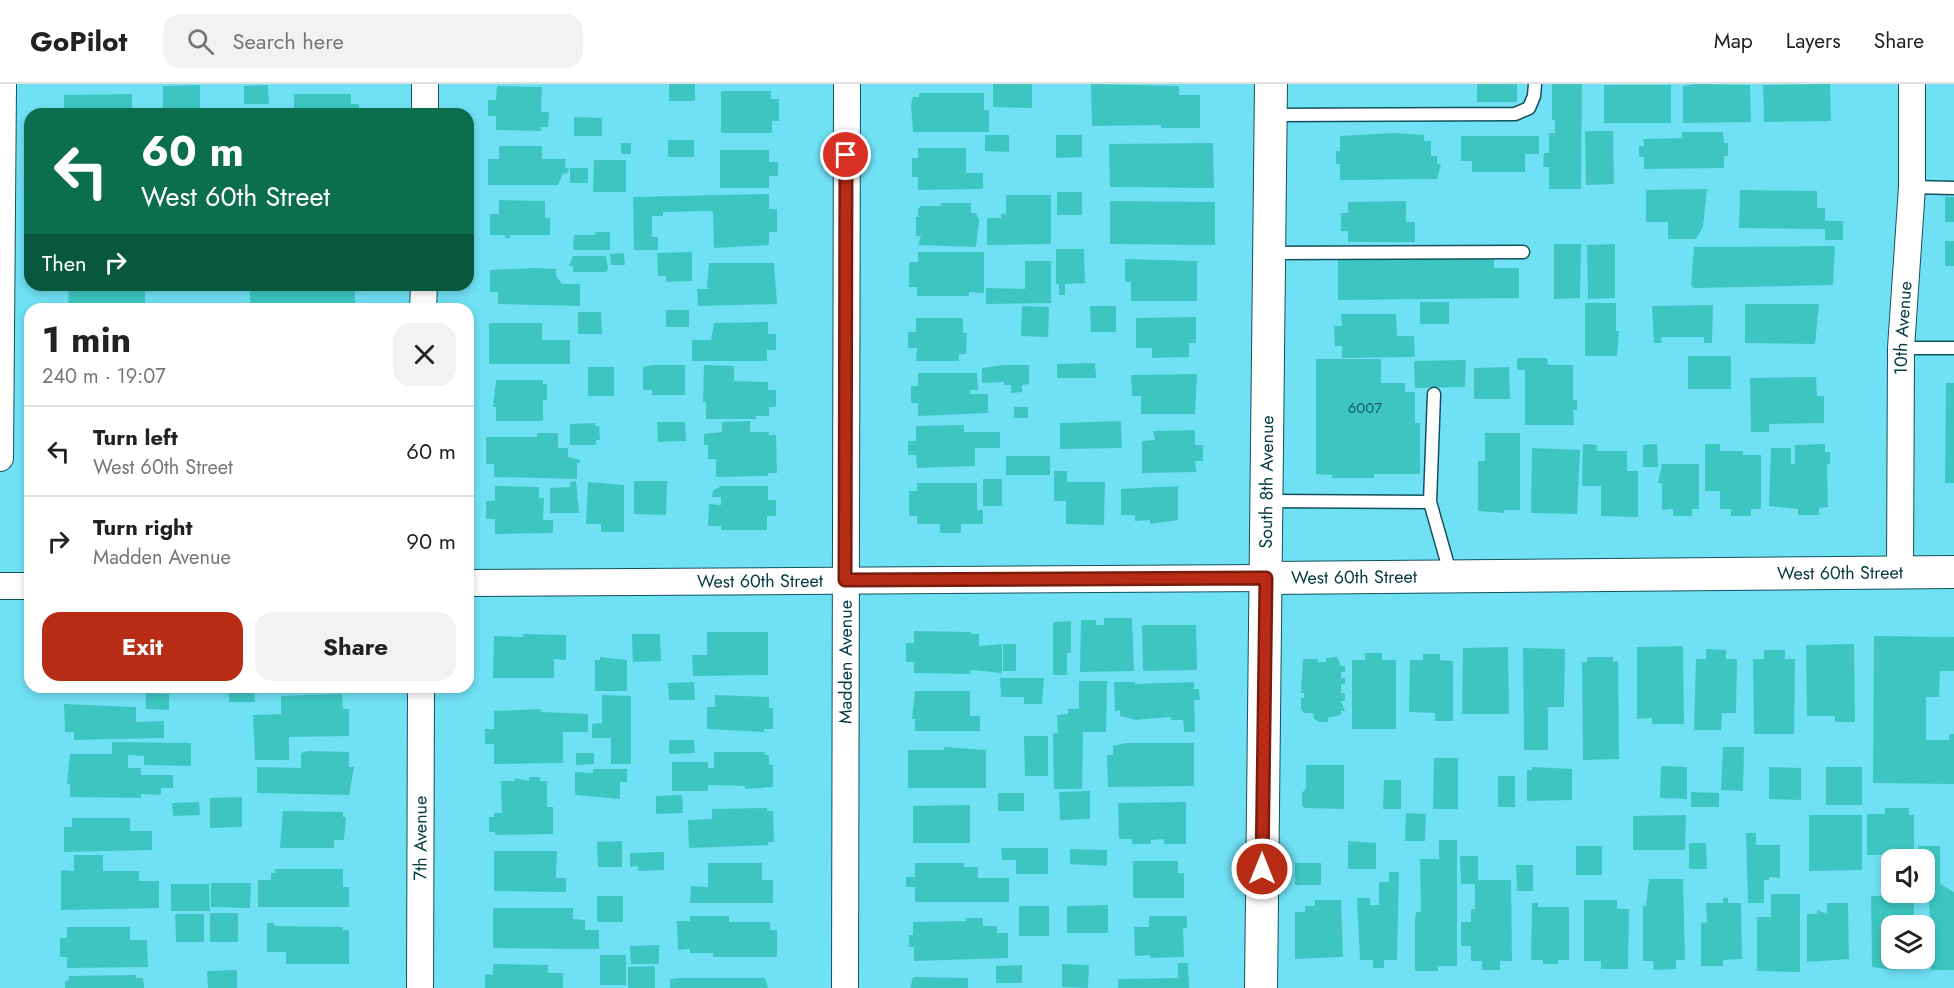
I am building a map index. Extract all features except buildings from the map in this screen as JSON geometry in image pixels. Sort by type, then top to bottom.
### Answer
[{"type":"street","points":[[0,458],[3,84]]},
{"type":"street","points":[[424,108],[425,84]]},
{"type":"street","name":"Madden Avenue","points":[[845,988],[847,84]]},
{"type":"street","name":"South 8th Avenue","points":[[1261,988],[1271,84]]},
{"type":"street","name":"10th Avenue","points":[[1900,572],[1901,348],[1912,187],[1912,84]]},
{"type":"street","name":"West 60th Street","points":[[474,583],[1954,572]]},
{"type":"street","points":[[0,586],[24,586]]},
{"type":"street","name":"7th Avenue","points":[[420,988],[421,693]]},
{"type":"lane","points":[[1271,115],[1515,114],[1530,108],[1534,96],[1534,84]]},
{"type":"lane","points":[[1912,187],[1954,188]]},
{"type":"lane","points":[[1269,253],[1523,252]]},
{"type":"lane","points":[[1901,348],[1954,348]]},
{"type":"lane","points":[[1434,394],[1430,502],[1452,576]]},
{"type":"lane","points":[[1268,501],[1430,502]]},
{"type":"route","points":[[846,155],[845,580],[1266,578],[1262,869]]}]
